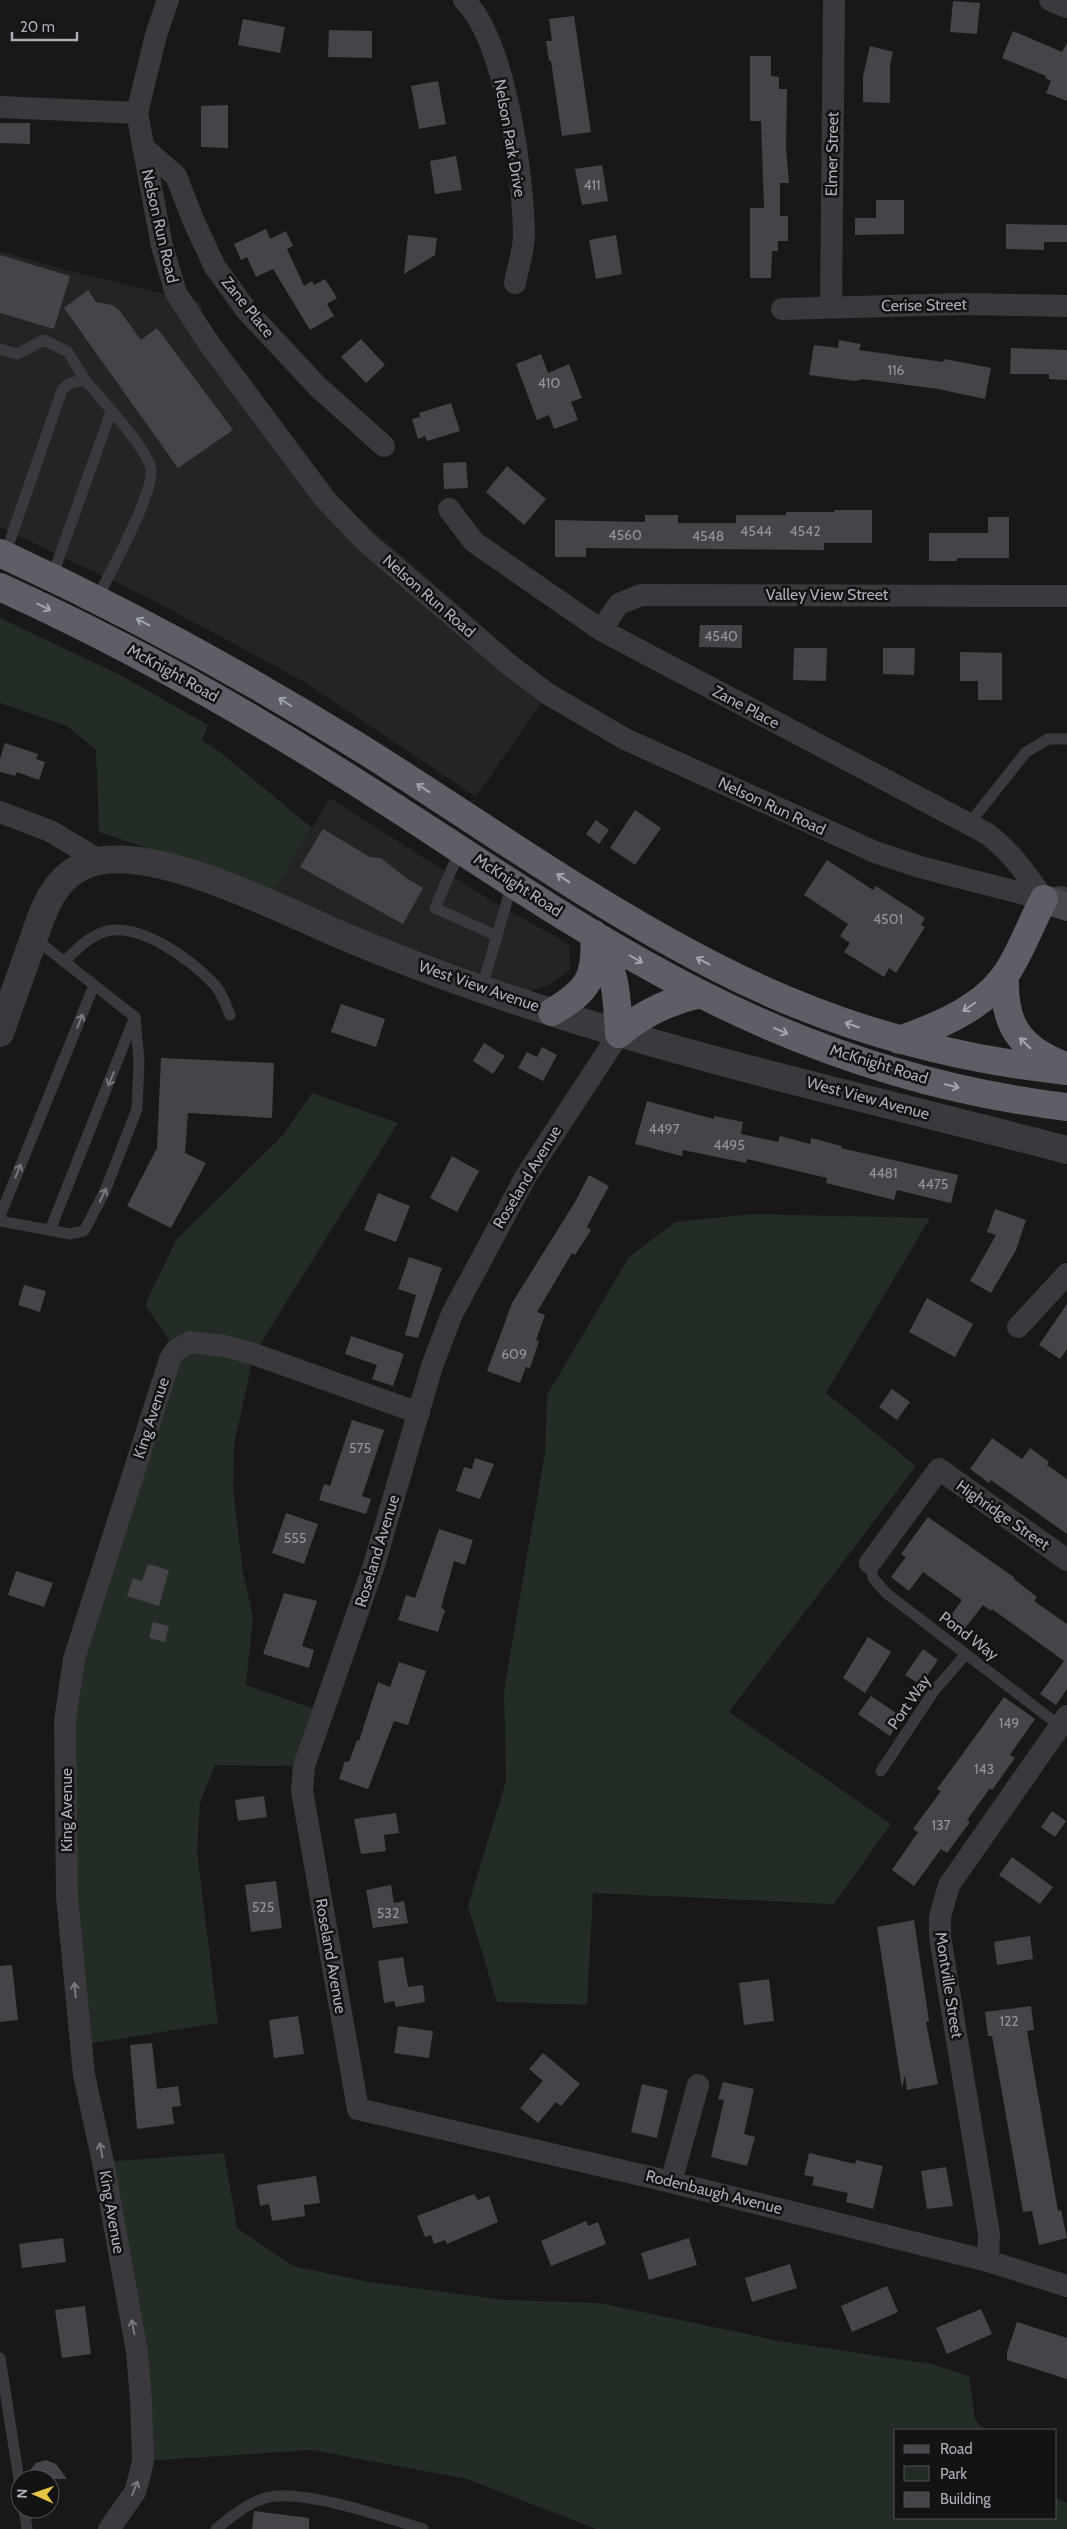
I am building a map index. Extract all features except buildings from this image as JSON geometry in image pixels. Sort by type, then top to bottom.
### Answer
[{"type":"highway","name":"McKnight Road","points":[[2,554],[97,599],[260,686],[662,938],[768,992],[832,1018],[899,1040],[990,1061],[1067,1071]]},
{"type":"highway","name":"McKnight Road","points":[[0,586],[105,637],[244,713],[594,934],[700,994],[793,1036],[890,1070],[984,1094],[1067,1107]]},
{"type":"highway","points":[[899,1040],[939,1025],[975,1003],[1005,975],[1059,901]]},
{"type":"highway","points":[[552,1012],[570,1001],[590,979],[594,965],[594,934]]},
{"type":"highway","points":[[594,934],[607,954],[612,970],[616,987],[619,1034]]},
{"type":"highway","points":[[1005,975],[1005,1005],[1016,1032],[1038,1053],[1067,1066]]},
{"type":"highway","points":[[619,1034],[648,1012],[672,1001],[700,994]]},
{"type":"street","points":[[0,107],[138,113],[156,35],[168,0]]},
{"type":"street","name":"Nelson Park Drive","points":[[464,0],[488,37],[503,89],[519,170],[524,236],[515,283]]},
{"type":"street","name":"Elmer Street","points":[[831,308],[834,0]]},
{"type":"street","points":[[1050,0],[1067,7]]},
{"type":"street","name":"Nelson Run Road","points":[[138,113],[162,246],[176,293],[210,344],[324,498],[344,521],[508,663],[548,694],[595,723],[817,827],[875,852],[920,867],[1059,901]]},
{"type":"street","name":"Zane Place","points":[[143,147],[176,176],[194,222],[215,267],[247,311],[317,386],[384,446]]},
{"type":"street","name":"Cerise Street","points":[[782,308],[961,304],[1067,306]]},
{"type":"street","name":"Zane Place","points":[[449,509],[474,542],[601,630],[969,824],[1003,845],[1059,901]]},
{"type":"street","name":"Valley View Street","points":[[601,630],[619,604],[640,595],[1067,596]]},
{"type":"street","points":[[0,812],[55,833],[100,860]]},
{"type":"street","name":"West View Avenue","points":[[0,1033],[42,915],[56,887],[75,870],[100,860],[128,859],[195,875],[392,956],[619,1034],[1067,1150]]},
{"type":"street","name":"Roseland Avenue","points":[[358,2109],[302,1778],[304,1766],[374,1565],[442,1338],[463,1289],[526,1176],[619,1034]]},
{"type":"street","points":[[1018,1327],[1067,1274]]},
{"type":"street","name":"King Avenue","points":[[109,2529],[135,2492],[139,2478],[143,2461],[141,2400],[137,2352],[103,2162],[84,2075],[66,1896],[65,1721],[74,1660],[170,1359],[183,1345],[190,1342],[201,1342],[254,1354],[419,1413]]},
{"type":"street","name":"Highridge Street","points":[[870,1564],[939,1469],[1067,1560]]},
{"type":"street","name":"Montville Street","points":[[988,2261],[989,2234],[940,1937],[940,1917],[949,1885],[1064,1721]]},
{"type":"street","points":[[671,2182],[698,2085]]},
{"type":"street","name":"Rodenbaugh Avenue","points":[[358,2109],[671,2182],[988,2261],[1067,2286]]},
{"type":"lane","points":[[0,349],[17,354],[44,340],[68,352],[85,380],[144,452],[151,468],[149,490],[97,599]]},
{"type":"lane","points":[[2,554],[62,390],[70,383],[85,380]]},
{"type":"lane","points":[[52,577],[111,412]]},
{"type":"lane","points":[[969,824],[1026,752],[1048,739],[1067,739]]},
{"type":"lane","points":[[460,848],[435,908],[497,936]]},
{"type":"lane","points":[[482,987],[512,882]]},
{"type":"lane","points":[[64,962],[89,939],[108,931],[126,930],[151,937],[175,952],[216,985],[230,1015]]},
{"type":"lane","points":[[0,1220],[77,1234],[84,1231],[105,1191],[137,1109],[139,1061],[135,1017],[34,938]]},
{"type":"lane","points":[[0,1216],[94,985]]},
{"type":"lane","points":[[50,1230],[135,1017]]},
{"type":"lane","name":"Pond Way","points":[[870,1564],[873,1578],[886,1593],[966,1654],[1064,1721]]},
{"type":"lane","name":"Port Way","points":[[882,1771],[934,1691],[966,1654]]},
{"type":"lane","points":[[0,2358],[17,2469]]},
{"type":"lane","points":[[216,2529],[245,2507],[266,2497],[296,2497],[352,2507],[423,2529]]},
{"type":"shaded area","points":[[0,251],[65,270],[199,302],[205,318],[344,505],[552,687],[476,797],[301,680],[147,597],[0,527]]},
{"type":"shaded area","points":[[330,798],[495,903],[569,944],[570,970],[551,984],[530,991],[377,936],[275,891]]},
{"type":"green space","points":[[0,618],[122,676],[208,725],[202,740],[220,752],[312,828],[275,891],[99,832],[96,750],[67,726],[0,703]]},
{"type":"green space","points":[[312,1093],[398,1123],[254,1354],[234,1444],[233,1490],[243,1572],[253,1617],[246,1685],[323,1712],[304,1766],[215,1765],[200,1803],[197,1851],[218,2023],[81,2045],[65,1721],[176,1350],[145,1305],[176,1240],[283,1135]]},
{"type":"green space","points":[[754,1214],[930,1218],[826,1393],[916,1466],[729,1712],[891,1824],[834,1904],[593,1893],[587,2005],[497,2002],[468,1906],[506,1781],[504,1690],[545,1452],[547,1395],[629,1257],[675,1222]]},
{"type":"green space","points":[[224,2153],[237,2228],[293,2266],[369,2282],[505,2300],[600,2303],[779,2341],[931,2364],[969,2376],[975,2419],[983,2429],[894,2429],[894,2519],[1057,2519],[1057,2498],[1067,2503],[1067,2529],[596,2529],[467,2479],[312,2450],[143,2461],[103,2162]]}]
